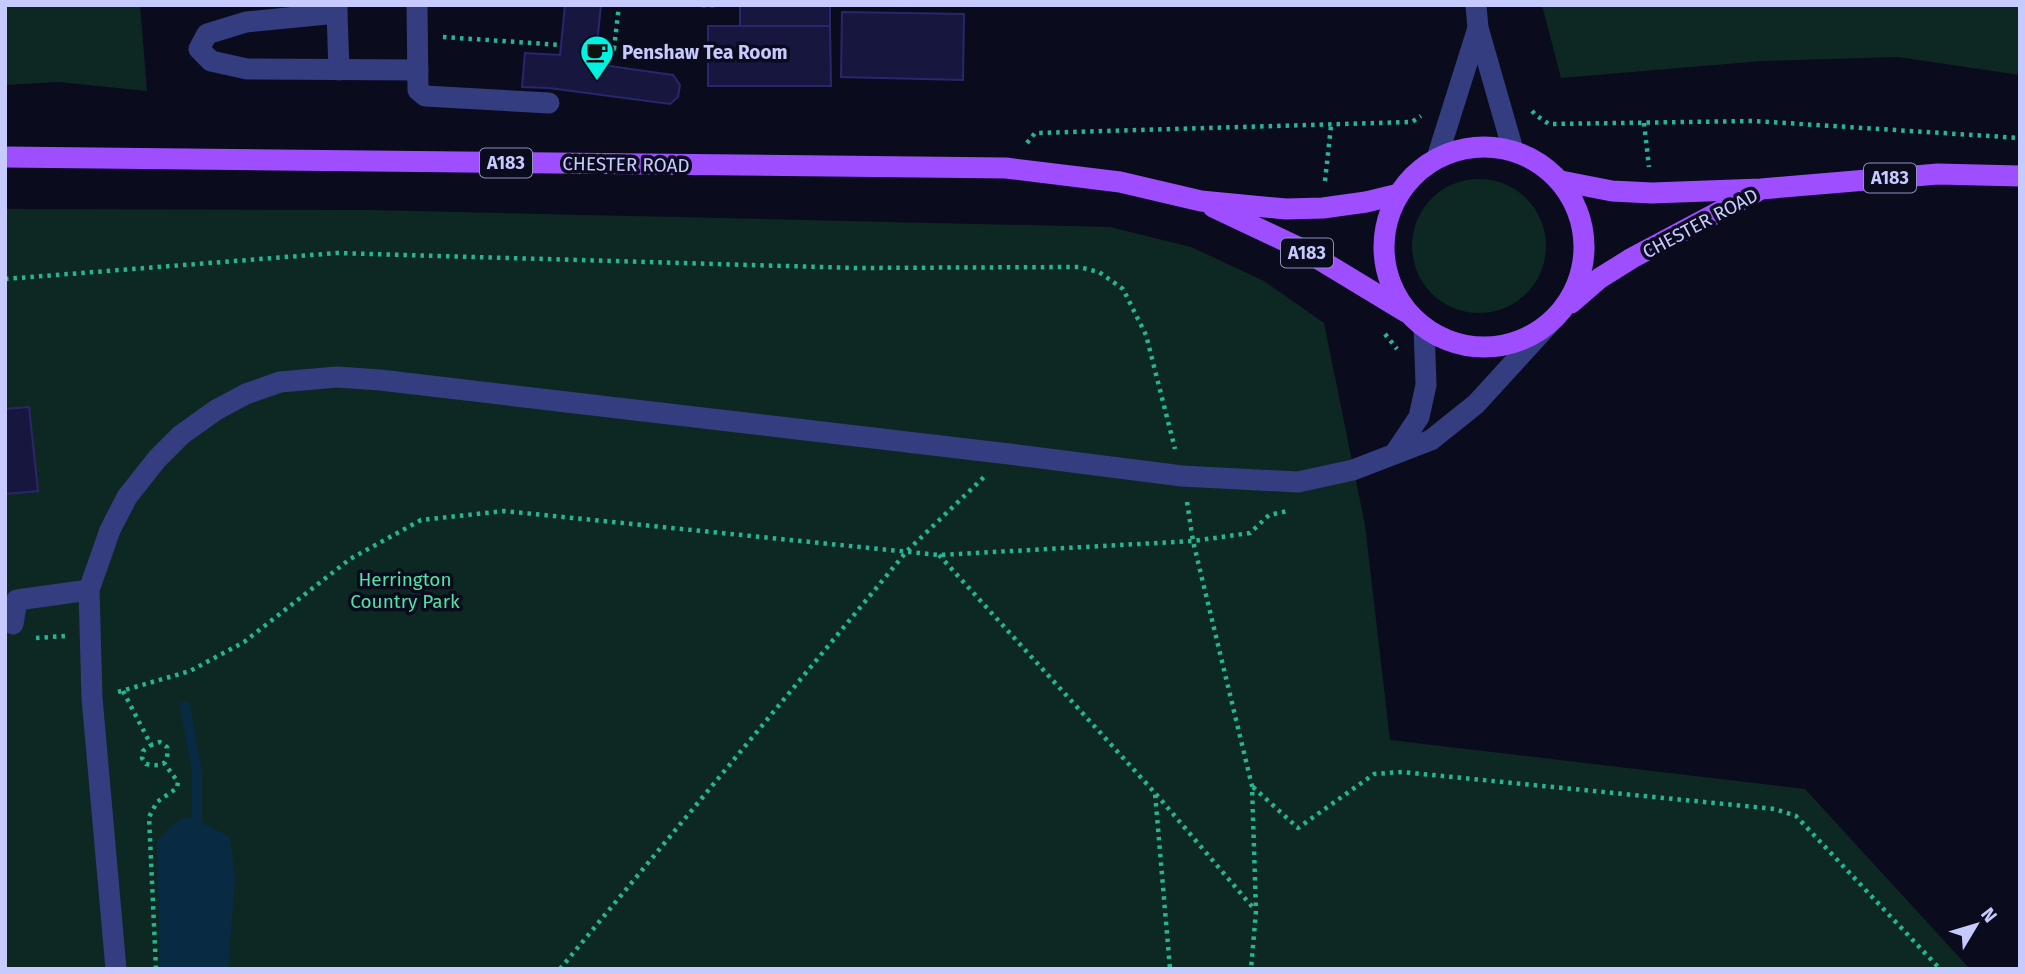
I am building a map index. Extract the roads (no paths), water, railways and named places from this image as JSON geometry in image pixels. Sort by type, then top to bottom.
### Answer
[{"type":"main road","points":[[1472,147],[1513,150],[1528,156],[1549,171],[1561,181],[1572,198],[1584,232],[1581,274],[1557,316],[1528,337],[1481,347],[1447,341],[1416,320],[1395,294],[1384,247],[1390,212],[1399,194],[1422,168],[1437,158],[1472,147]]},
{"type":"main road","name":"CHESTER ROAD","points":[[5,157],[1006,168],[1120,182],[1201,201],[1286,209],[1323,208],[1399,194]]},
{"type":"main road","name":"CHESTER ROAD","points":[[1557,316],[1600,278],[1632,258],[1761,189],[1938,174],[2020,176]]},
{"type":"main road","name":"A183","points":[[1561,181],[1612,191],[1652,193],[1761,189]]},
{"type":"main road","name":"CHESTER ROAD","points":[[1201,201],[1302,249],[1416,320]]},
{"type":"street","points":[[416,5],[418,90],[425,96],[549,103]]},
{"type":"street","points":[[1476,5],[1478,28],[1513,150]]},
{"type":"street","points":[[339,70],[337,9],[246,22],[207,34],[199,49],[211,61],[247,69],[339,70],[418,70]]},
{"type":"street","points":[[1437,158],[1478,28]]},
{"type":"street","points":[[116,969],[92,698],[89,590],[110,530],[127,497],[157,458],[181,435],[216,410],[246,394],[280,382],[337,377],[380,380],[1182,476],[1298,482],[1372,464],[1431,440],[1476,404],[1557,316]]},
{"type":"street","points":[[1395,453],[1419,417],[1426,385],[1416,320]]},
{"type":"street","points":[[20,631],[17,600],[89,590]]},
{"type":"water","points":[[185,817],[197,820],[230,837],[235,878],[228,969],[160,969],[157,841],[171,826]]},
{"type":"waterway","points":[[185,706],[197,772],[197,820]]},
{"type":"place","name":"Penshaw Tea Room","points":[[597,82]]},
{"type":"park label","name":"Herrington Country Park","points":[[405,590]]}]
